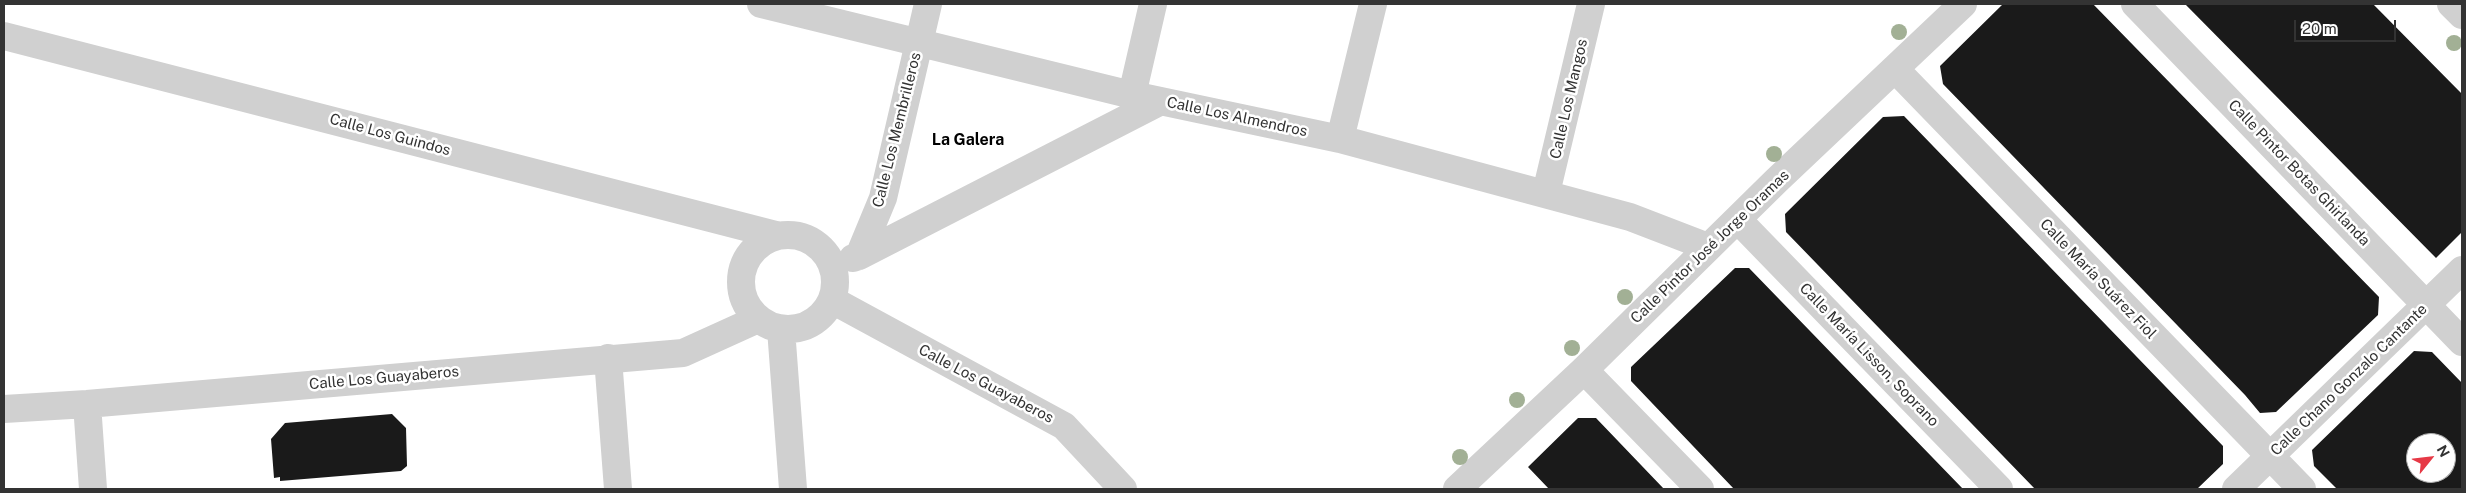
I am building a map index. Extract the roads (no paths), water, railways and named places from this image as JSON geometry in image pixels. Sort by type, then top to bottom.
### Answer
[{"type":"street","name":"Calle Los Almendros","points":[[761,4],[1161,101],[1340,139],[1630,216],[1708,247]]},
{"type":"street","name":"Calle Los Membrilleros","points":[[860,256],[883,198],[928,4]]},
{"type":"street","points":[[1132,94],[1153,4]]},
{"type":"street","points":[[1340,139],[1373,4]]},
{"type":"street","name":"Calle Los Mangos","points":[[1546,194],[1591,4]]},
{"type":"street","name":"Calle Pintor José Jorge Oramas","points":[[1457,489],[1584,370],[1708,247],[1962,4]]},
{"type":"street","name":"Calle Pintor Botas Ghirlanda","points":[[2136,4],[2462,342]]},
{"type":"street","points":[[2451,4],[2462,15]]},
{"type":"street","name":"Calle Los Guindos","points":[[4,36],[776,235]]},
{"type":"street","name":"Calle María Suárez Fiol","points":[[1895,69],[2302,489]]},
{"type":"street","points":[[833,266],[860,256],[1161,101]]},
{"type":"street","name":"Calle María Lisson, Soprano","points":[[1738,220],[1999,489]]},
{"type":"street","points":[[776,235],[804,236],[826,253],[833,266],[836,278],[832,300],[824,314],[812,323],[796,329],[770,324],[748,308],[742,294],[740,279],[743,264],[751,251],[762,241],[776,235]]},
{"type":"street","name":"Calle Chano Gonzalo Cantante","points":[[2236,489],[2462,270]]},
{"type":"street","name":"Calle Los Guayaberos","points":[[832,300],[1064,426],[1123,489]]},
{"type":"street","points":[[770,324],[793,489]]},
{"type":"street","name":"Calle Los Guayaberos","points":[[4,409],[87,404],[683,353],[770,324]]},
{"type":"street","points":[[608,358],[618,489]]},
{"type":"street","points":[[1584,370],[1700,489]]},
{"type":"street","points":[[87,404],[93,489]]},
{"type":"district","name":"La Galera","points":[[968,140]]}]
